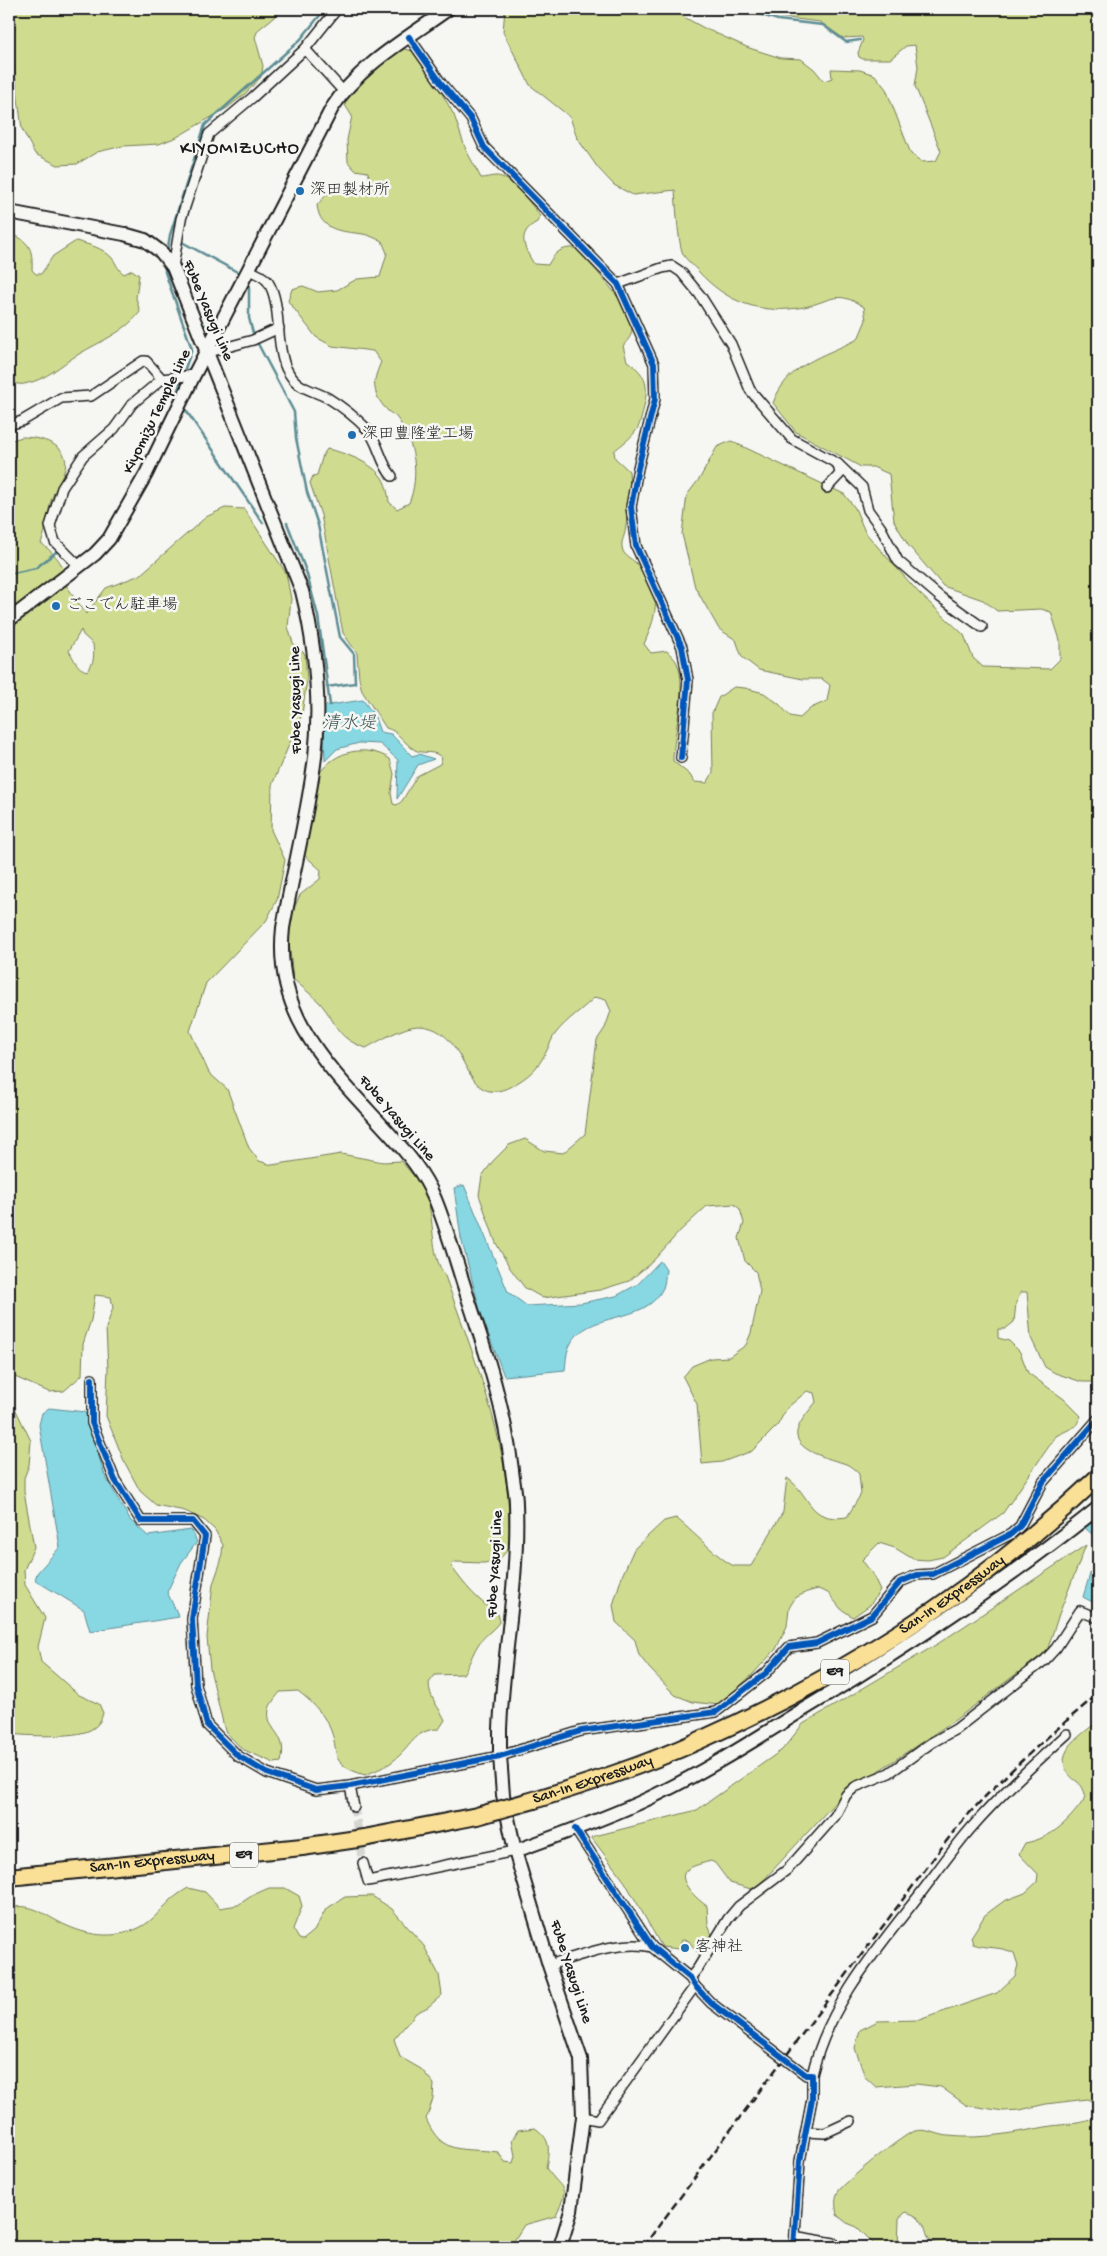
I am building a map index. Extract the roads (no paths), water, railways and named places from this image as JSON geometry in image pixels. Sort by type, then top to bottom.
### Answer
[{"type":"highway","name":"San-In Expressway","points":[[9,1877],[302,1847],[364,1838],[477,1816],[534,1800],[634,1767],[697,1741],[794,1694],[869,1652],[982,1576],[1034,1534],[1098,1477]]},
{"type":"main road","name":"Kiyomizu Temple Line","points":[[9,620],[95,554],[109,538],[146,474],[194,375],[332,108],[343,91],[373,62],[448,9]]},
{"type":"main road","name":"Fube Yasugi Line","points":[[9,212],[124,234],[145,240],[161,252],[174,267],[302,591],[311,629],[317,734],[308,800],[288,899],[282,945],[284,979],[289,997],[304,1032],[316,1050],[410,1156],[428,1183],[484,1344],[506,1427],[516,1502],[516,1556],[501,1702],[500,1756],[503,1795],[515,1851],[549,1965],[582,2059],[583,2117],[571,2211],[560,2247]]},
{"type":"main road","points":[[515,1851],[638,1804],[681,1783],[842,1687],[940,1625],[1002,1582],[1098,1508]]},
{"type":"street","points":[[174,267],[181,219],[209,134],[305,49],[337,9]]},
{"type":"street","points":[[409,37],[441,83],[471,119],[484,147],[618,284],[632,310],[654,364],[655,399],[638,468],[631,507],[636,546],[682,647],[688,680],[681,758]]},
{"type":"street","points":[[305,49],[343,91]]},
{"type":"street","points":[[618,284],[672,266],[681,272],[700,295],[731,344],[750,390],[792,439],[838,464],[862,487],[868,510],[881,528],[898,562],[940,597],[982,627]]},
{"type":"street","points":[[249,270],[269,284],[279,328],[281,353],[286,368],[295,382],[301,387],[333,401],[366,428],[392,476]]},
{"type":"street","points":[[207,351],[253,340],[279,328]]},
{"type":"street","points":[[9,425],[22,421],[61,398],[91,396],[143,361],[146,361],[162,379]]},
{"type":"street","points":[[79,566],[54,542],[50,526],[62,488],[83,456],[114,429],[132,404],[162,379],[194,375]]},
{"type":"street","points":[[828,488],[840,474],[838,464]]},
{"type":"street","points":[[92,1379],[92,1423],[115,1480],[141,1521],[193,1521],[205,1536],[192,1619],[196,1685],[207,1725],[238,1756],[267,1774],[316,1790],[350,1786],[500,1756],[581,1731],[716,1712],[766,1673],[789,1647],[818,1643],[872,1616],[900,1582],[917,1574],[933,1574],[1011,1534],[1020,1526],[1043,1482],[1098,1420]]},
{"type":"street","points":[[690,1978],[704,1958],[718,1932],[739,1906],[788,1869],[835,1816],[846,1795],[855,1787],[889,1773],[969,1719],[1045,1660],[1056,1648],[1080,1612],[1098,1618]]},
{"type":"street","points":[[794,2247],[800,2161],[812,2098],[812,2075],[817,2052],[826,2029],[854,1980],[971,1828],[1023,1774],[1067,1734]]},
{"type":"street","points":[[350,1786],[354,1807]]},
{"type":"street","points":[[575,1829],[652,1947],[690,1978],[711,2003],[806,2075],[812,2075]]},
{"type":"street","points":[[363,1863],[368,1881],[515,1851]]},
{"type":"street","points":[[549,1965],[625,1945],[640,1944],[652,1947]]},
{"type":"street","points":[[583,2117],[598,2120],[695,1986]]},
{"type":"street","points":[[806,2132],[825,2133],[851,2121]]},
{"type":"street","points":[[799,2237],[834,2243],[836,2247]]},
{"type":"water","name":"清水堤","points":[[363,700],[374,715],[380,732],[391,734],[412,756],[419,754],[434,759],[418,765],[397,799],[398,760],[380,744],[359,743],[337,749],[325,761],[323,706]]},
{"type":"water","points":[[464,1185],[508,1292],[527,1306],[581,1303],[616,1296],[638,1284],[660,1261],[666,1270],[663,1288],[654,1300],[643,1308],[630,1314],[601,1321],[577,1335],[568,1349],[565,1370],[504,1376],[481,1314],[461,1238],[454,1188]]},
{"type":"water","points":[[49,1408],[85,1412],[105,1476],[130,1520],[148,1536],[191,1530],[197,1542],[181,1563],[167,1592],[179,1617],[90,1631],[84,1610],[35,1580],[37,1573],[60,1547],[39,1425],[42,1413]]},
{"type":"water","points":[[1098,1515],[1098,1605],[1083,1597],[1097,1551],[1093,1535],[1084,1527]]},
{"type":"waterway","points":[[167,253],[170,235],[205,125],[300,40],[325,9]]},
{"type":"waterway","points":[[742,9],[778,20],[823,25],[846,42],[860,40]]},
{"type":"waterway","points":[[319,119],[328,102],[349,77]]},
{"type":"waterway","points":[[180,241],[241,274]]},
{"type":"waterway","points":[[165,266],[165,272],[192,349],[183,374]]},
{"type":"waterway","points":[[249,281],[249,318],[254,337]]},
{"type":"waterway","points":[[205,325],[213,326],[214,324]]},
{"type":"waterway","points":[[257,342],[294,412],[296,438],[307,492],[318,525],[340,637],[354,654],[355,683],[327,687]]},
{"type":"waterway","points":[[178,397],[176,395],[182,379]]},
{"type":"waterway","points":[[183,406],[263,523]]},
{"type":"waterway","points":[[287,523],[306,571],[318,616],[330,705]]},
{"type":"waterway","points":[[13,573],[36,568],[56,552],[62,553]]},
{"type":"tunnel","points":[[354,1807],[363,1863]]},
{"type":"railway","points":[[643,2247],[957,1827],[990,1791],[1098,1694]]},
{"type":"place","name":"深田製材所","points":[[300,191]]},
{"type":"place","name":"深田豊隆堂工場","points":[[352,435]]},
{"type":"place","name":"ごこでん駐車場","points":[[56,606]]},
{"type":"place","name":"客神社","points":[[685,1948]]},
{"type":"district","name":"KIYOMIZUCHO","points":[[240,149]]}]
